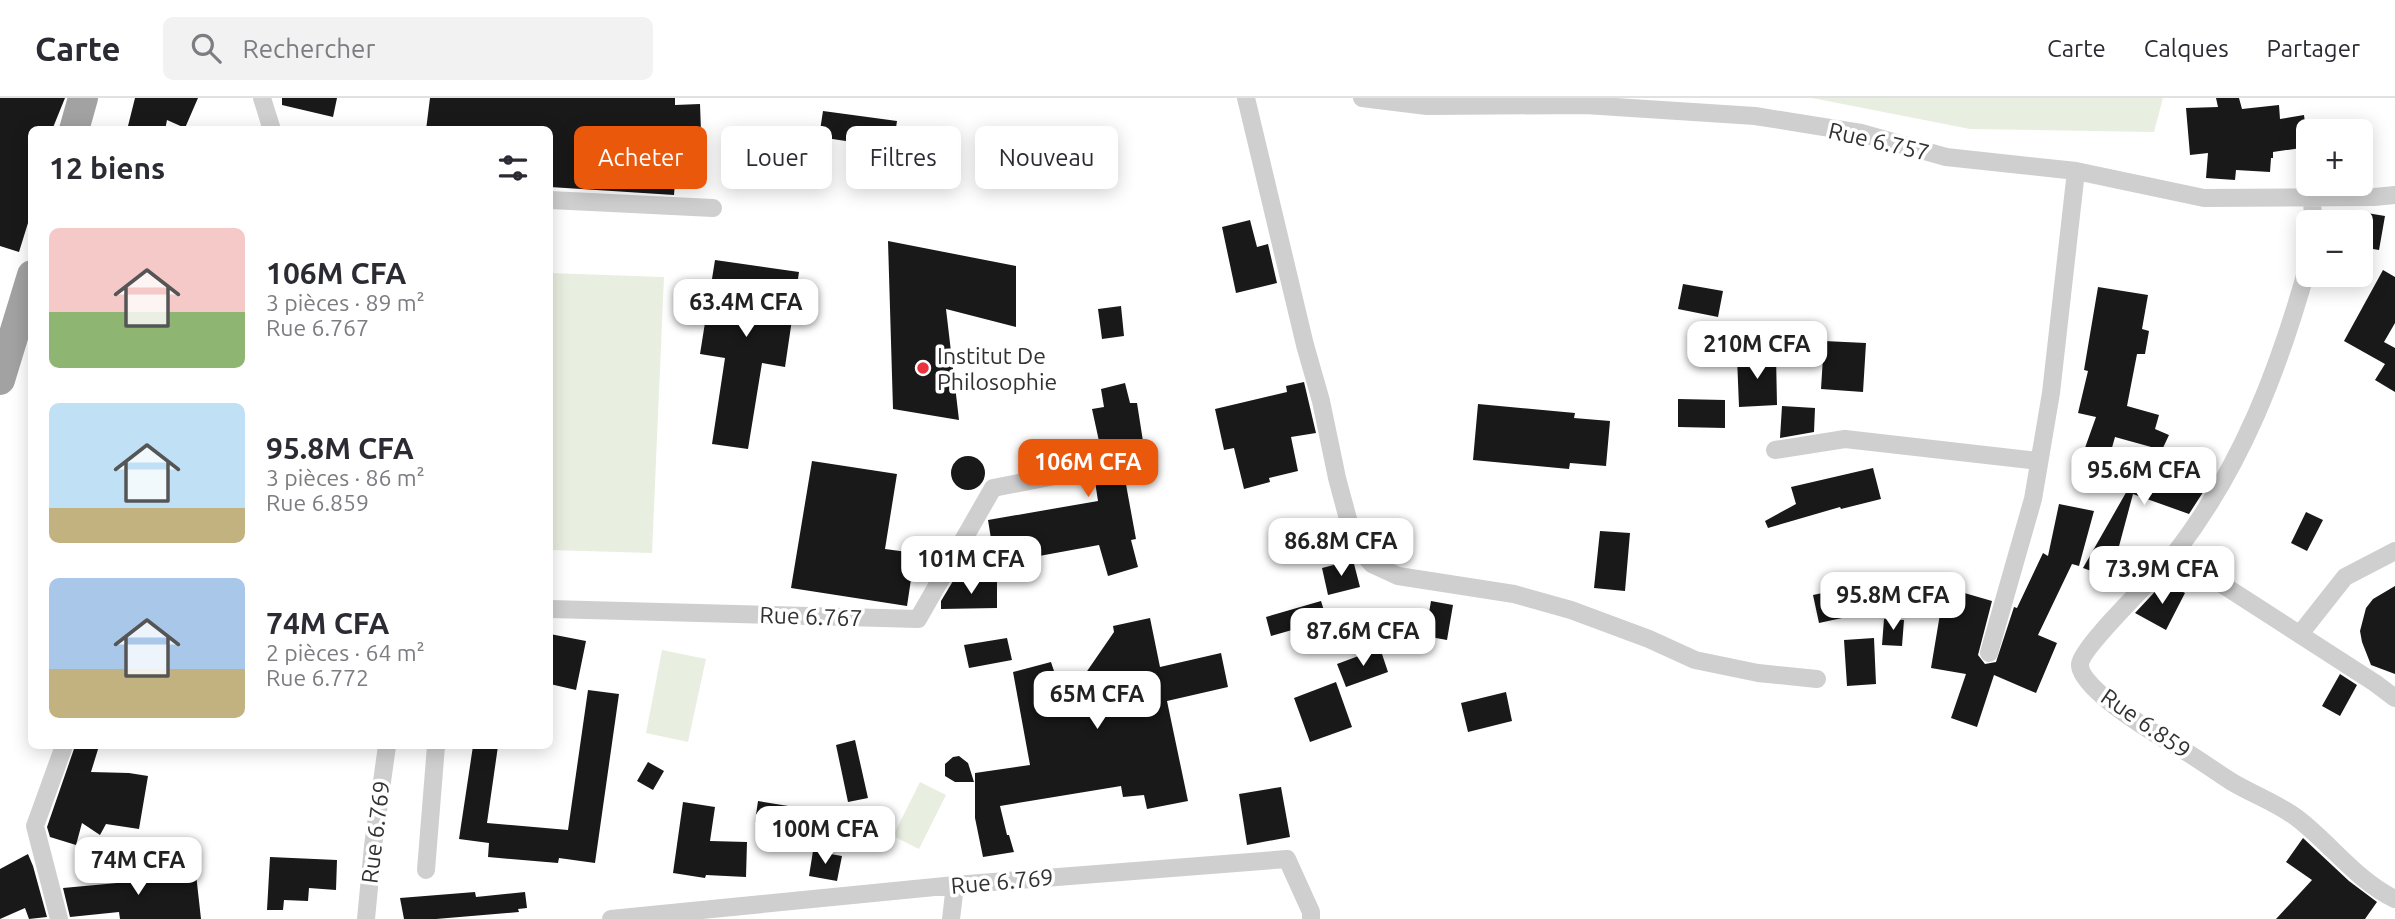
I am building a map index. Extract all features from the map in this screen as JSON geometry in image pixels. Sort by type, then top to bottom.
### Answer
[{"type":"highway","points":[[75,126],[83,98]]},
{"type":"highway","points":[[0,380],[28,288]]},
{"type":"street","points":[[262,98],[271,126]]},
{"type":"street","points":[[1246,98],[1355,545],[1372,564],[1398,576],[1514,594],[1571,610],[1649,639],[1695,660],[1758,673],[1817,679]]},
{"type":"street","name":"Rue 6.757","points":[[1362,98],[1427,106],[1586,105],[1755,116],[1861,133],[1946,157],[2076,172],[2204,198],[2395,195]]},
{"type":"street","points":[[1989,653],[2034,499],[2051,393],[2076,172]]},
{"type":"street","points":[[2312,197],[2313,210]]},
{"type":"street","points":[[553,200],[713,208]]},
{"type":"street","name":"Rue 6.859","points":[[2301,287],[2273,380],[2251,427],[2207,506],[2175,554],[2115,617],[2083,656],[2080,666],[2084,678],[2117,708],[2154,734],[2297,819],[2367,880],[2395,898]]},
{"type":"street","points":[[1774,450],[1845,439],[2039,461]]},
{"type":"street","name":"Rue 6.767","points":[[553,609],[918,619],[993,488],[1080,471]]},
{"type":"street","points":[[2300,634],[2345,578],[2395,551]]},
{"type":"street","points":[[2175,554],[2375,682],[2395,698]]},
{"type":"street","points":[[58,919],[35,826],[63,749]]},
{"type":"street","name":"Rue 6.769","points":[[366,919],[387,749]]},
{"type":"street","points":[[426,870],[436,749]]},
{"type":"street","name":"Rue 6.769","points":[[611,919],[955,885],[1287,859],[1311,912],[1311,919]]},
{"type":"street","points":[[951,919],[955,885]]},
{"type":"green space","points":[[1812,98],[2163,98],[2154,132],[1970,129]]},
{"type":"green space","points":[[553,273],[664,277],[652,553],[553,550]]},
{"type":"green space","points":[[662,650],[706,659],[688,742],[646,733]]},
{"type":"green space","points":[[920,782],[946,795],[919,849],[893,836]]},
{"type":"building","points":[[0,98],[65,98],[54,126],[28,126],[28,223],[19,252],[0,246]]},
{"type":"building","points":[[135,98],[198,98],[186,126],[167,120],[166,126],[128,126]]},
{"type":"building","points":[[282,98],[337,98],[333,117],[282,105]]},
{"type":"building","points":[[430,98],[675,98],[675,105],[700,104],[701,126],[574,126],[574,189],[553,187],[553,126],[426,126]]},
{"type":"building","points":[[2216,98],[2239,98],[2242,109],[2279,105],[2280,119],[2304,115],[2304,119],[2296,119],[2296,149],[2273,152],[2270,172],[2236,170],[2235,180],[2206,178],[2208,153],[2190,155],[2186,108],[2218,107]]},
{"type":"building","points":[[823,111],[897,121],[896,126],[846,126],[846,141],[832,139],[832,126],[821,126]]},
{"type":"building","points":[[581,189],[674,189],[674,195]]},
{"type":"building","points":[[2373,214],[2385,216],[2379,250],[2373,249]]},
{"type":"building","points":[[1250,220],[1257,247],[1268,244],[1277,283],[1236,293],[1222,227]]},
{"type":"building","name":"Institut De Philosophie","points":[[888,241],[1016,266],[1016,327],[946,309],[959,420],[893,409]]},
{"type":"building","points":[[715,260],[799,272],[785,367],[762,363],[748,449],[712,444],[725,358],[700,354]]},
{"type":"building","points":[[2383,270],[2395,277],[2395,323],[2384,342],[2395,348],[2395,392],[2375,380],[2385,364],[2344,341]]},
{"type":"building","points":[[1683,284],[1723,291],[1718,317],[1678,309]]},
{"type":"building","points":[[2098,287],[2148,295],[2142,329],[2149,331],[2145,354],[2137,354],[2127,406],[2159,415],[2155,429],[2169,435],[2162,450],[2115,437],[2102,483],[2076,473],[2096,417],[2078,413],[2088,371],[2084,370]]},
{"type":"building","points":[[1121,306],[1124,336],[1102,339],[1098,309]]},
{"type":"building","points":[[1824,341],[1866,343],[1863,392],[1821,389]]},
{"type":"building","points":[[1776,355],[1777,405],[1739,407],[1737,357]]},
{"type":"building","points":[[1304,382],[1316,433],[1291,437],[1298,471],[1269,478],[1270,482],[1244,489],[1234,448],[1224,450],[1215,409],[1287,392],[1286,386]]},
{"type":"building","points":[[1125,383],[1130,403],[1137,403],[1148,473],[1125,479],[1136,539],[1131,540],[1138,567],[1108,576],[1099,545],[995,564],[988,520],[1098,501],[1091,456],[1102,455],[1092,409],[1104,407],[1101,389]]},
{"type":"building","points":[[1678,399],[1725,400],[1725,428],[1678,427]]},
{"type":"building","points":[[1478,404],[1575,413],[1574,418],[1610,421],[1606,466],[1570,463],[1569,469],[1473,460]]},
{"type":"building","points":[[1782,406],[1815,408],[1814,432],[1780,438]]},
{"type":"building","points":[[2148,454],[2207,486],[2189,514],[2133,494],[2111,578],[2083,568]]},
{"type":"building","points":[[968,456],[980,461],[985,473],[980,485],[968,490],[956,485],[951,473],[956,461]]},
{"type":"building","points":[[812,461],[897,474],[885,549],[915,553],[907,606],[791,588]]},
{"type":"building","points":[[1873,468],[1881,499],[1841,509],[1840,507],[1768,528],[1765,521],[1796,504],[1791,487]]},
{"type":"building","points":[[2059,504],[2094,511],[2079,566],[2072,564],[2038,635],[2057,643],[2036,693],[1994,675],[1977,727],[1951,718],[1966,674],[1931,668],[1944,590],[1960,597],[1961,592],[1992,601],[1978,655],[1985,664],[1996,662],[2014,607],[2017,608],[2043,553],[2048,556]]},
{"type":"building","points":[[2306,512],[2323,520],[2307,551],[2291,543]]},
{"type":"building","points":[[1600,531],[1630,533],[1625,591],[1594,588]]},
{"type":"building","points":[[1353,560],[1360,587],[1328,595],[1322,568]]},
{"type":"building","points":[[953,581],[997,582],[997,608],[941,609],[941,601]]},
{"type":"building","points":[[2164,582],[2185,593],[2166,630],[2135,613]]},
{"type":"building","points":[[2395,586],[2395,674],[2371,665],[2360,631],[2366,608],[2373,599]]},
{"type":"building","points":[[1837,590],[1842,618],[1819,623],[1813,595]]},
{"type":"building","points":[[1321,601],[1327,620],[1271,636],[1266,617]]},
{"type":"building","points":[[1431,601],[1453,605],[1447,640],[1425,636]]},
{"type":"building","points":[[1150,618],[1160,667],[1221,653],[1228,687],[1167,701],[1188,801],[1147,809],[1144,795],[1123,797],[1121,786],[1000,806],[1014,852],[983,857],[975,818],[975,773],[1030,765],[1013,672],[1051,662],[1055,674],[1083,677],[1114,632],[1113,626]]},
{"type":"building","points":[[1884,619],[1904,620],[1902,646],[1882,645]]},
{"type":"building","points":[[553,635],[586,641],[576,690],[553,685]]},
{"type":"building","points":[[1007,638],[1012,660],[969,668],[964,645]]},
{"type":"building","points":[[1874,638],[1876,684],[1847,686],[1844,640]]},
{"type":"building","points":[[1380,648],[1388,672],[1346,687],[1337,664]]},
{"type":"building","points":[[2340,674],[2357,685],[2340,716],[2322,706]]},
{"type":"building","points":[[1336,682],[1352,727],[1310,742],[1294,698]]},
{"type":"building","points":[[588,690],[619,694],[595,863],[559,858],[558,863],[488,857],[489,843],[459,839],[473,749],[498,749],[487,823],[568,830]]},
{"type":"building","points":[[1506,692],[1512,721],[1468,732],[1461,703]]},
{"type":"building","points":[[855,740],[868,798],[848,802],[836,745]]},
{"type":"building","points":[[74,749],[98,749],[91,772],[148,776],[139,829],[106,824],[100,835],[82,823],[76,845],[50,837],[47,827]]},
{"type":"building","points":[[959,756],[968,763],[974,782],[955,782],[945,776],[945,764],[953,757]]},
{"type":"building","points":[[648,762],[664,771],[653,790],[637,781]]},
{"type":"building","points":[[1281,787],[1290,837],[1247,845],[1239,794]]},
{"type":"building","points":[[758,801],[819,811],[817,831],[755,822]]},
{"type":"building","points":[[683,802],[715,807],[710,841],[747,842],[746,877],[706,875],[705,878],[673,873]]},
{"type":"building","points":[[2303,838],[2349,881],[2377,902],[2365,919],[2276,919],[2312,880],[2286,862]]},
{"type":"building","points":[[813,851],[842,856],[837,881],[809,876]]},
{"type":"building","points":[[28,854],[47,917],[29,919],[25,908],[0,919],[0,869]]},
{"type":"building","points":[[270,857],[337,860],[336,890],[309,888],[308,901],[284,900],[283,910],[267,910]]},
{"type":"building","points":[[135,862],[136,880],[196,874],[201,919],[120,919],[119,912],[70,917],[63,888],[117,883],[115,863]]},
{"type":"building","points":[[475,892],[476,897],[525,892],[527,908],[518,909],[519,912],[404,919],[400,898]]},
{"type":"place","name":"Institut De Philosophie","points":[[923,368]]}]
